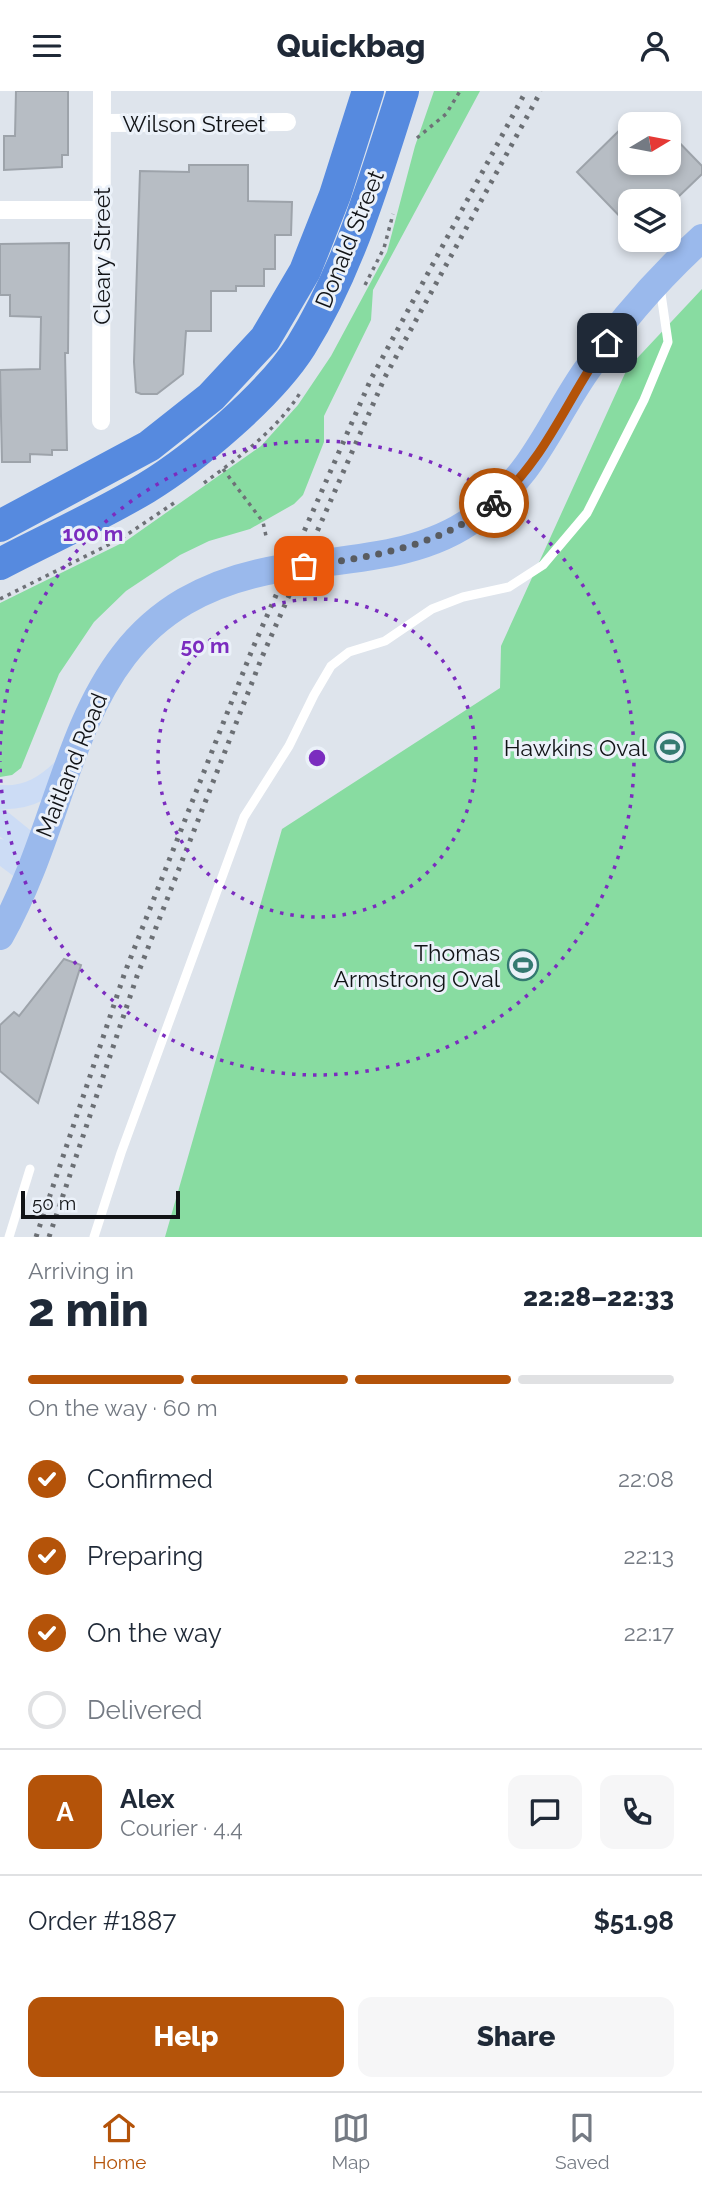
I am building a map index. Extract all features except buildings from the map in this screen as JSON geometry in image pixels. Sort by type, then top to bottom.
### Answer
[{"type":"highway","name":"Donald Street","points":[[4,522],[149,446],[211,397],[265,339],[305,271],[335,195],[368,91]]},
{"type":"highway","name":"Donald Street","points":[[0,564],[145,488],[203,448],[254,401],[299,348],[334,287],[361,220],[402,91]]},
{"type":"main road","name":"Maitland Road","points":[[6,924],[87,713],[109,674],[133,643],[158,619],[191,597],[229,580],[277,569],[357,559],[444,536],[474,519],[500,498],[529,466],[583,375],[659,279],[702,238]]},
{"type":"main road","points":[[0,797],[34,792],[50,785],[67,767]]},
{"type":"main road","points":[[0,821],[32,861]]},
{"type":"main road","points":[[0,851],[32,861]]},
{"type":"street","name":"Cleary Street","points":[[101,421],[102,91]]},
{"type":"street","name":"Wilson Street","points":[[102,123],[287,123]]},
{"type":"street","points":[[0,210],[101,210]]},
{"type":"lane","points":[[94,1237],[121,1153],[244,817],[289,746],[331,666],[349,652],[385,641],[432,609],[463,597],[509,587],[543,565],[587,513],[644,400],[668,342],[659,279]]},
{"type":"lane","points":[[9,1237],[30,1169]]},
{"type":"path","points":[[223,469],[263,522],[266,535]]},
{"type":"green space","points":[[434,91],[480,91],[373,290],[371,320],[324,416],[324,442],[303,495],[294,504],[250,529],[209,541],[180,555],[126,591],[94,622],[59,674],[21,768],[12,775],[0,777],[0,603],[126,541],[261,446],[298,405],[331,356],[387,252],[415,146]]},
{"type":"green space","points":[[702,289],[702,1237],[165,1237],[282,829],[500,688],[501,646],[627,369]]},
{"type":"railway","points":[[36,1237],[125,972],[252,650],[371,379],[526,91]]},
{"type":"railway","points":[[49,1237],[137,976],[262,657],[385,377],[541,91]]},
{"type":"way so far","points":[[304,566],[357,559],[411,547],[444,536],[474,519],[494,503]]},
{"type":"place","name":"Hawkins Oval","points":[[670,747]]},
{"type":"place","name":"Thomas Armstrong Oval","points":[[523,965]]},
{"type":"route","points":[[494,503],[529,466],[583,375],[607,343]]}]
